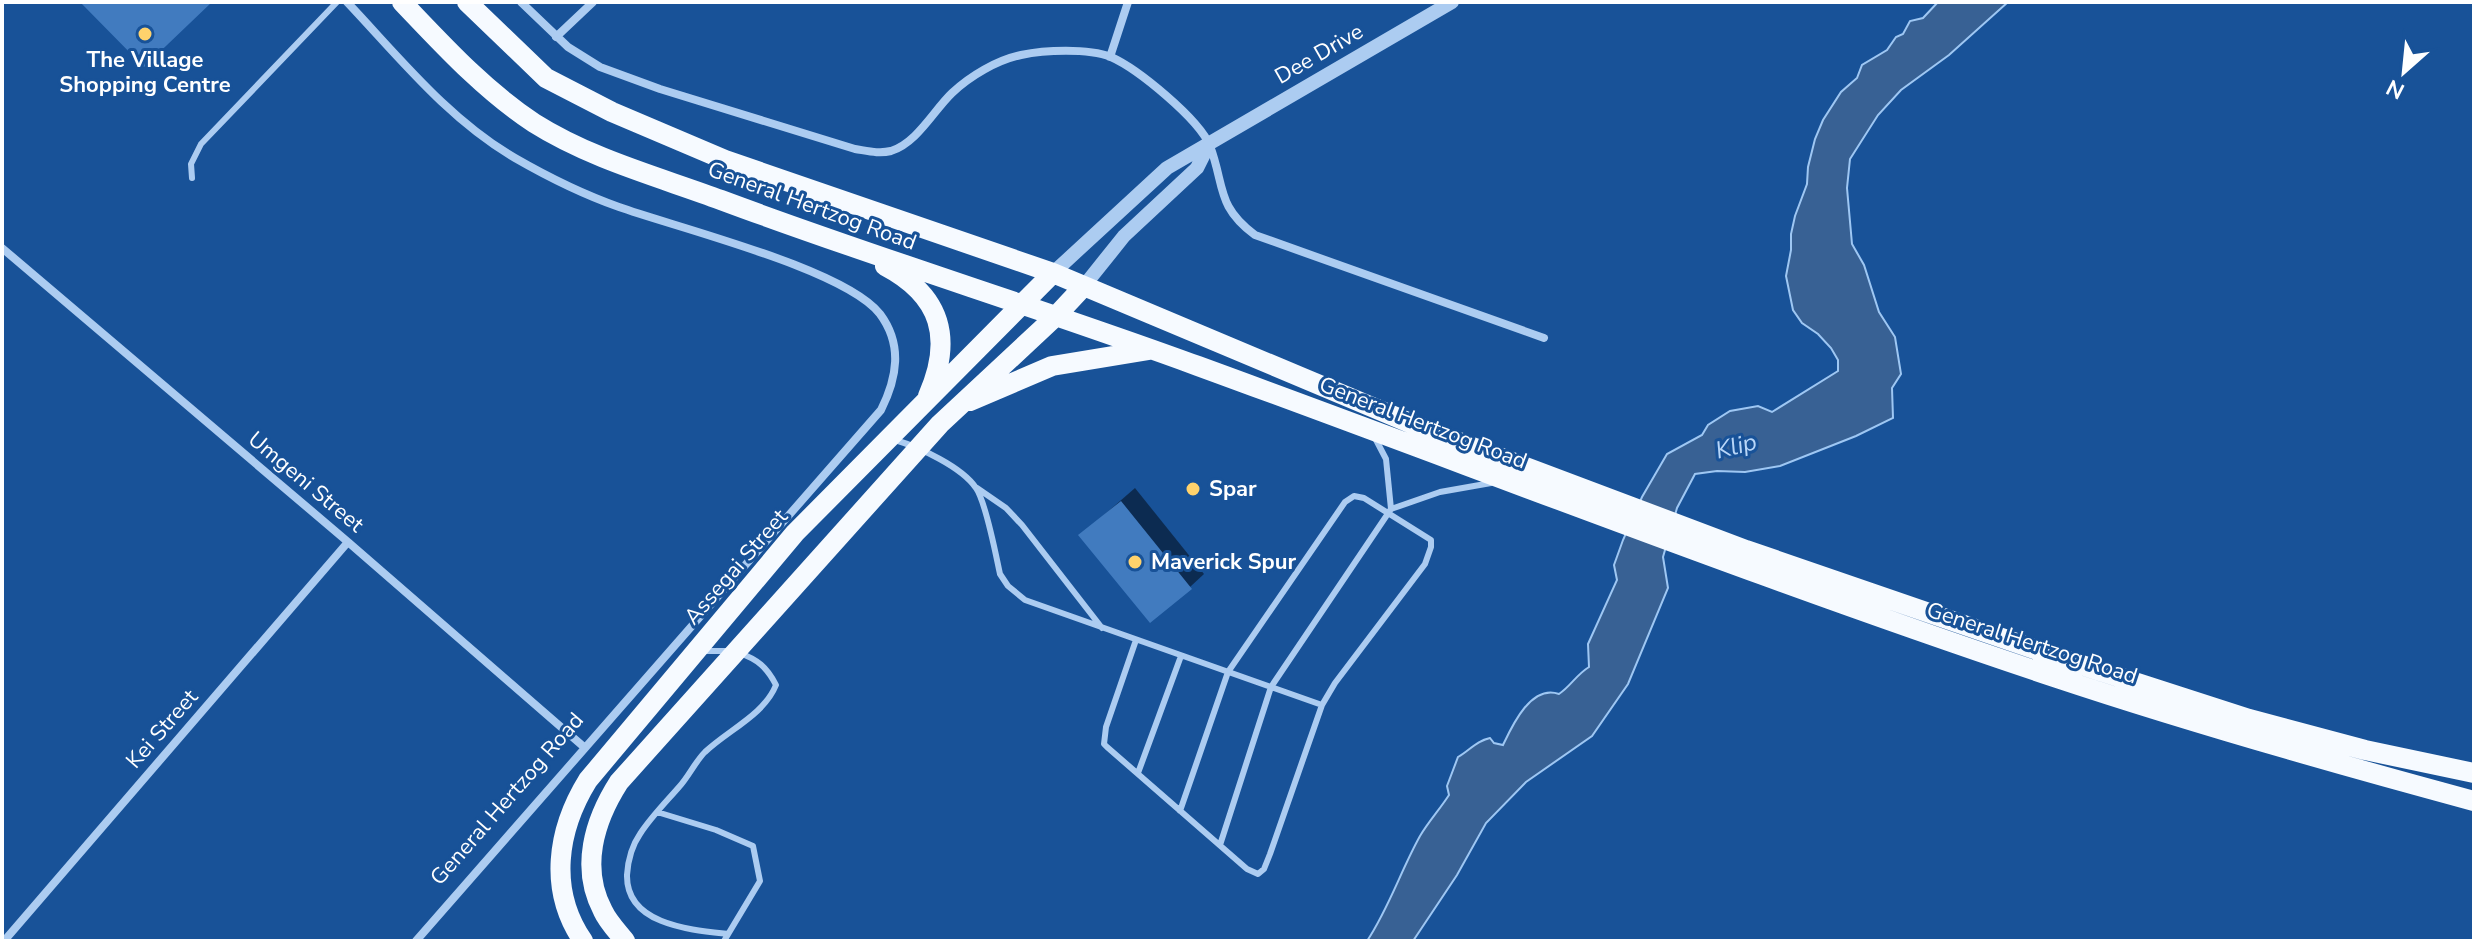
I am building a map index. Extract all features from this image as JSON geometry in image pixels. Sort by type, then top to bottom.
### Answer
[{"type":"main road","name":"General Hertzog Road","points":[[402,2],[474,75],[510,106],[555,135],[603,156],[849,247],[1153,350],[1505,480],[1580,498]]},
{"type":"main road","name":"General Hertzog Road","points":[[467,2],[546,78],[612,112],[725,160],[1053,273],[1580,498],[2058,678],[2474,801]]},
{"type":"main road","points":[[849,247],[892,270],[911,285],[938,318],[942,338],[940,359],[936,380],[925,403]]},
{"type":"main road","name":"Assegai Street","points":[[583,941],[563,901],[560,867],[568,818],[588,780],[795,533],[1053,273]]},
{"type":"main road","points":[[625,941],[603,912],[591,879],[592,847],[598,821],[619,782],[955,408],[1056,316],[1084,286]]},
{"type":"main road","points":[[955,408],[1052,366],[1153,350]]},
{"type":"main road","name":"General Hertzog Road","points":[[1742,559],[1901,605],[2249,719],[2365,750],[2474,773]]},
{"type":"main road","points":[[568,914],[571,941]]},
{"type":"street","name":"General Hertzog Road","points":[[347,2],[448,108],[512,156],[559,182],[616,206],[798,266],[859,295],[879,314],[892,336],[896,359],[893,386],[881,410],[416,941]]},
{"type":"street","points":[[521,2],[556,37],[587,60],[660,89],[855,149],[878,153],[903,145],[953,91],[984,70],[1011,57],[1041,50],[1110,57],[1153,84],[1193,120],[1209,143],[1223,198],[1237,221],[1255,235],[1544,338]]},
{"type":"street","points":[[556,37],[593,2]]},
{"type":"street","points":[[1110,57],[1128,2]]},
{"type":"street","name":"Dee Drive","points":[[1053,273],[1167,168],[1452,2]]},
{"type":"street","name":"Dee Drive","points":[[1084,286],[1124,236],[1197,168],[1209,143]]},
{"type":"street","name":"Umgeni Street","points":[[2,248],[584,747]]},
{"type":"street","name":"Kei Street","points":[[4,941],[348,542]]},
{"type":"lane","points":[[192,178],[191,164],[201,144],[337,2]]},
{"type":"lane","points":[[1367,429],[1386,459],[1390,511]]},
{"type":"lane","points":[[890,439],[919,447],[1006,508],[1102,628]]},
{"type":"lane","points":[[1220,845],[1271,687],[1390,511],[1440,492],[1505,480]]},
{"type":"lane","points":[[977,488],[1000,574],[1008,586],[1025,600],[1322,705]]},
{"type":"lane","points":[[1136,640],[1103,739],[1107,747],[1138,773],[1180,811],[1250,871],[1258,874],[1264,869],[1322,705],[1429,554],[1431,540],[1390,511],[1358,496],[1345,502],[1228,672],[1180,811]]},
{"type":"lane","points":[[657,812],[716,830],[753,846],[760,881],[726,937],[650,916],[635,903],[627,887],[628,863],[640,834],[657,812],[686,779],[703,755],[761,708],[776,685],[756,658],[736,651],[696,651]]},
{"type":"lane","points":[[1138,773],[1181,656]]},
{"type":"water","name":"Klip","points":[[1938,2],[2008,2],[1949,55],[1901,90],[1878,115],[1850,159],[1847,188],[1852,244],[1864,265],[1879,312],[1895,337],[1901,374],[1892,388],[1893,418],[1780,466],[1745,472],[1695,474],[1677,508],[1663,557],[1668,588],[1628,684],[1592,736],[1526,782],[1486,823],[1457,875],[1413,941],[1367,941],[1420,836],[1449,795],[1447,786],[1458,757],[1485,739],[1490,738],[1494,743],[1503,745],[1517,718],[1531,701],[1540,695],[1559,694],[1589,667],[1588,644],[1617,580],[1614,565],[1623,540],[1642,497],[1667,454],[1702,435],[1708,425],[1730,411],[1758,406],[1772,412],[1838,371],[1838,360],[1831,348],[1802,323],[1793,310],[1786,276],[1791,234],[1807,184],[1815,139],[1823,120],[1841,92],[1857,78],[1862,65],[1887,50],[1896,37],[1903,34],[1910,21],[1923,18]]},
{"type":"building","name":"The Village Shopping Centre","points":[[80,2],[212,2],[144,67]]},
{"type":"building","name":"Maverick Spur","points":[[1121,501],[1192,589],[1150,623],[1078,535]]},
{"type":"place","name":"The Village Shopping Centre","points":[[145,34]]},
{"type":"place","name":"Spar","points":[[1193,489]]},
{"type":"place","name":"Maverick Spur","points":[[1135,562]]}]
